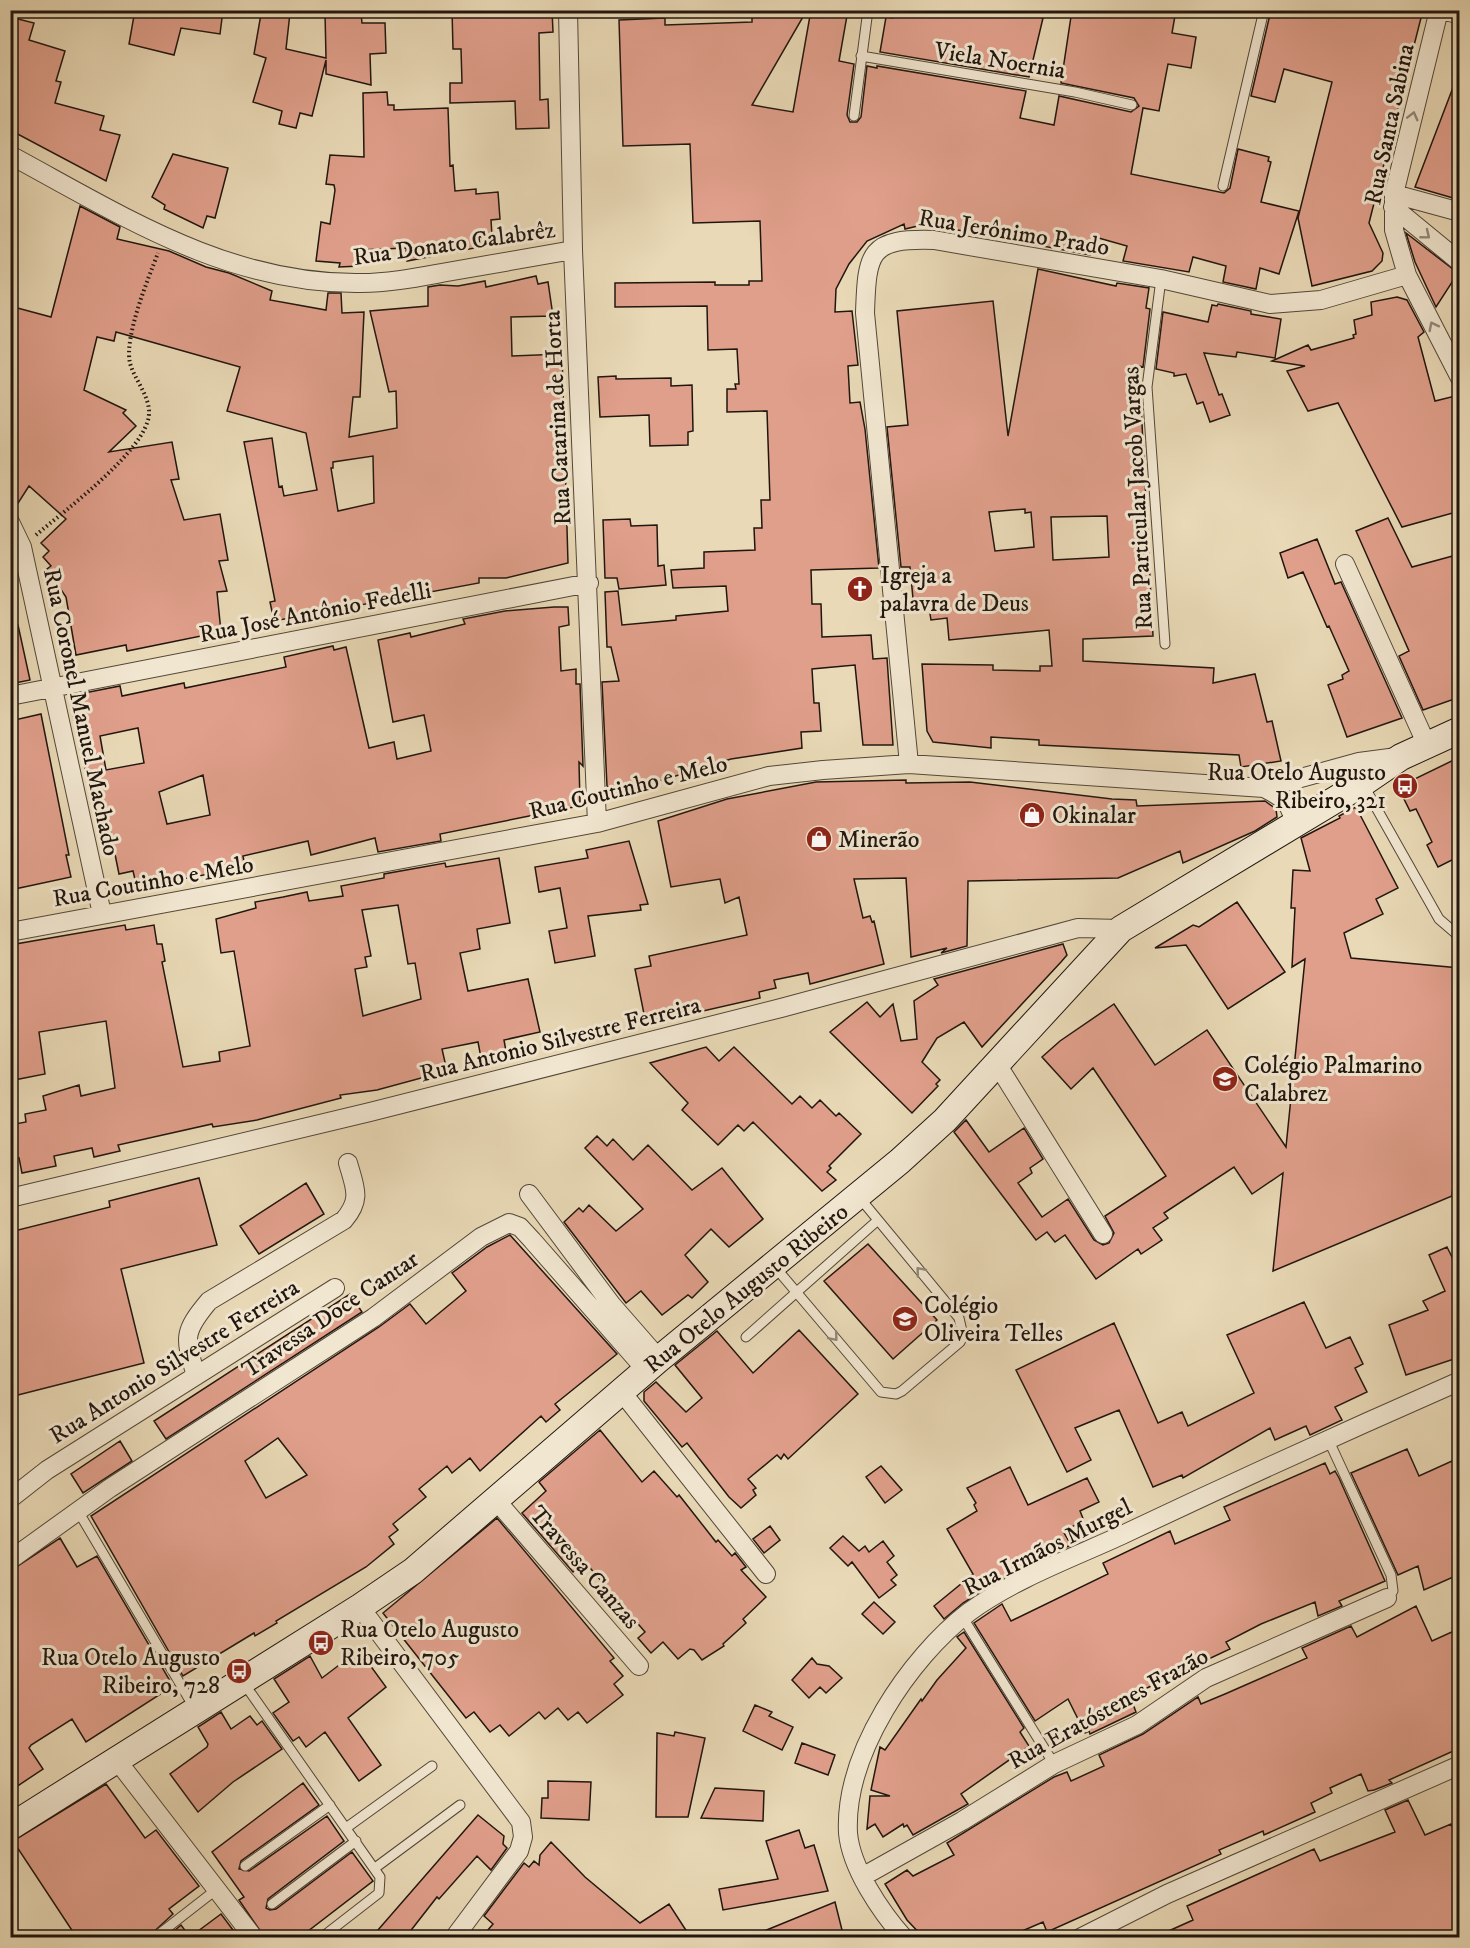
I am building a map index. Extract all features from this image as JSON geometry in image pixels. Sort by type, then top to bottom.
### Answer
[{"type":"street","name":"Rua Catarina de Horta","points":[[568,10],[573,250],[589,583],[597,823]]},
{"type":"street","points":[[1441,10],[1460,15]]},
{"type":"street","name":"Rua Santa Sabina","points":[[1441,10],[1393,201],[1394,230],[1407,275],[1460,378]]},
{"type":"street","name":"Rua Donato Calabrêz","points":[[10,155],[200,254],[258,272],[321,282],[394,281],[573,250]]},
{"type":"street","points":[[1393,201],[1460,212]]},
{"type":"street","points":[[1393,201],[1460,262]]},
{"type":"street","name":"Rua Jerônimo Prado","points":[[909,764],[865,313],[866,274],[873,254],[883,246],[905,240],[934,240],[1161,279],[1270,304],[1321,300],[1407,275]]},
{"type":"street","name":"Rua Coronel Manuel Machado","points":[[10,522],[22,547],[51,689],[102,914]]},
{"type":"street","points":[[1345,564],[1426,743]]},
{"type":"street","name":"Rua José Antônio Fedelli","points":[[10,696],[589,583]]},
{"type":"street","name":"Rua Otelo Augusto Ribeiro","points":[[10,1827],[360,1607],[413,1571],[621,1390],[858,1196],[945,1120],[1121,929],[1363,783],[1401,757],[1426,743],[1460,730]]},
{"type":"street","name":"Rua Coutinho e Melo","points":[[10,932],[597,823],[769,776],[909,764],[1264,788],[1359,762],[1401,757]]},
{"type":"street","name":"Rua Coutinho e Melo","points":[[1264,788],[1285,798],[1293,812],[1294,825]]},
{"type":"street","name":"Rua Antonio Silvestre Ferreira","points":[[10,1198],[370,1113],[770,1011],[1078,928],[1121,929]]},
{"type":"street","points":[[997,1064],[1103,1234]]},
{"type":"street","points":[[196,1376],[186,1341],[193,1320],[209,1301],[344,1220],[356,1207],[356,1190],[348,1163]]},
{"type":"street","points":[[529,1194],[611,1304],[652,1364]]},
{"type":"street","name":"Travessa Doce Cantar","points":[[10,1560],[245,1398],[373,1318],[481,1237],[508,1223],[520,1227],[652,1364]]},
{"type":"street","name":"Rua Antonio Silvestre Ferreira","points":[[10,1499],[47,1470],[335,1288]]},
{"type":"street","name":"Rua Irmãos Murgel","points":[[904,1938],[879,1909],[862,1877],[848,1834],[853,1782],[870,1735],[898,1692],[934,1645],[963,1618],[1010,1588],[1328,1439],[1460,1381]]},
{"type":"street","points":[[621,1390],[766,1574]]},
{"type":"street","name":"Travessa Canzas","points":[[495,1499],[639,1666]]},
{"type":"street","name":"Rua Eratóstenes Frazão","points":[[862,1877],[962,1821],[1054,1764],[1137,1725],[1206,1678],[1387,1598]]},
{"type":"street","points":[[360,1607],[513,1809],[522,1830],[519,1851],[454,1938]]},
{"type":"street","points":[[116,1759],[254,1938]]},
{"type":"street","points":[[1080,1938],[1167,1894],[1460,1765]]},
{"type":"lane","points":[[854,116],[868,10]]},
{"type":"lane","points":[[1224,186],[1264,10]]},
{"type":"lane","name":"Viela Noernia","points":[[861,56],[1075,92],[1132,105]]},
{"type":"lane","name":"Rua Particular Jacob Vargas","points":[[1161,279],[1148,362],[1147,387],[1165,644]]},
{"type":"lane","points":[[1363,783],[1439,919],[1460,938]]},
{"type":"lane","points":[[773,1265],[880,1392],[886,1395],[896,1395],[902,1391],[960,1342],[963,1336],[959,1318],[858,1196]]},
{"type":"lane","points":[[746,1337],[878,1220]]},
{"type":"lane","points":[[1328,1439],[1391,1575],[1393,1590],[1387,1598]]},
{"type":"lane","points":[[78,1511],[195,1709]]},
{"type":"lane","points":[[963,1618],[1054,1764]]},
{"type":"lane","points":[[242,1680],[380,1877],[379,1893],[321,1938]]},
{"type":"lane","points":[[346,1828],[432,1766]]},
{"type":"lane","points":[[245,1866],[330,1805]]},
{"type":"lane","points":[[375,1868],[460,1805]]},
{"type":"lane","points":[[272,1904],[356,1841]]},
{"type":"lane","points":[[154,1938],[217,1889]]},
{"type":"path","points":[[22,547],[95,485],[140,441],[149,413],[141,385],[130,362],[132,332],[164,237]]},
{"type":"building","points":[[135,10],[223,10],[220,34],[181,28],[174,55],[129,44]]},
{"type":"building","points":[[452,10],[552,10],[553,32],[539,33],[540,100],[548,99],[549,128],[516,129],[515,101],[450,103],[450,83],[462,83],[461,49],[453,49]]},
{"type":"building","points":[[752,10],[807,10],[752,105],[793,112],[811,10],[848,10],[839,61],[854,64],[847,115],[850,122],[857,122],[861,117],[867,66],[877,68],[877,66],[1026,91],[1020,118],[1054,125],[1059,96],[1131,112],[1139,106],[1134,98],[1061,83],[1072,10],[1176,10],[1172,33],[1196,37],[1191,68],[1168,64],[1159,111],[1143,108],[1131,174],[1224,193],[1230,188],[1238,149],[1269,157],[1268,161],[1271,162],[1261,202],[1299,211],[1279,274],[1260,268],[1256,289],[1223,282],[1226,266],[1193,257],[1189,272],[1123,261],[1127,246],[1095,237],[1090,255],[926,224],[905,229],[904,224],[867,241],[849,264],[836,289],[835,312],[852,311],[858,365],[848,366],[850,403],[860,402],[865,429],[879,568],[811,570],[812,604],[821,604],[822,637],[871,635],[873,659],[887,658],[893,745],[863,745],[855,665],[812,669],[814,703],[819,703],[821,731],[801,732],[802,748],[731,759],[617,794],[607,786],[602,682],[619,681],[611,647],[607,647],[605,592],[618,591],[622,625],[676,620],[676,616],[728,611],[726,586],[673,588],[671,570],[704,568],[704,552],[755,550],[754,528],[762,528],[761,500],[770,500],[767,411],[727,412],[727,389],[736,389],[735,384],[739,384],[737,349],[708,350],[707,306],[615,307],[615,283],[715,282],[715,285],[749,285],[749,281],[762,281],[760,221],[693,223],[690,144],[623,146],[619,20],[665,18],[665,25],[752,22]]},
{"type":"building","points":[[894,10],[1003,10],[1043,18],[1029,77],[880,52],[886,17],[893,18]]},
{"type":"building","points":[[1271,10],[1423,10],[1369,223],[1383,253],[1382,261],[1372,271],[1312,286],[1298,218],[1332,82],[1284,69],[1275,102],[1251,96]]},
{"type":"building","points":[[290,13],[286,49],[326,58],[325,13],[361,13],[362,23],[385,23],[386,53],[370,54],[371,85],[326,74],[326,60],[312,116],[300,113],[296,128],[279,124],[282,111],[253,102],[266,58],[254,54],[261,14]]},
{"type":"building","points":[[10,17],[34,23],[29,40],[65,51],[56,81],[61,82],[55,103],[104,116],[100,130],[120,135],[106,181],[10,130]]},
{"type":"building","points":[[1457,77],[1460,77],[1460,200],[1415,187]]},
{"type":"building","points":[[387,92],[388,105],[394,105],[394,110],[448,108],[450,166],[453,165],[455,191],[476,189],[476,194],[498,192],[500,219],[491,220],[492,236],[479,237],[480,247],[407,261],[406,248],[360,250],[360,266],[339,267],[340,263],[316,261],[321,222],[330,224],[335,190],[334,185],[326,184],[330,155],[364,157],[363,93]]},
{"type":"building","points":[[173,154],[228,168],[215,218],[207,216],[203,228],[164,209],[165,205],[152,197]]},
{"type":"building","points":[[80,206],[120,227],[117,239],[169,251],[206,267],[229,273],[272,291],[270,300],[326,310],[328,293],[341,293],[342,313],[364,312],[360,397],[353,397],[349,437],[397,428],[396,391],[389,392],[370,311],[428,306],[428,287],[458,286],[485,281],[486,287],[536,276],[538,284],[548,282],[553,316],[511,317],[512,356],[562,354],[568,563],[506,578],[479,578],[479,583],[274,621],[270,602],[275,601],[244,442],[272,438],[279,487],[282,486],[284,496],[317,490],[306,433],[227,411],[240,367],[116,332],[114,341],[97,337],[84,390],[126,410],[123,413],[136,426],[109,452],[172,442],[179,479],[171,480],[184,520],[220,514],[228,560],[219,561],[227,591],[217,592],[221,632],[127,651],[126,645],[76,655],[66,597],[47,569],[51,566],[43,557],[49,551],[41,543],[66,519],[29,486],[13,511],[10,511],[10,306],[51,317]],"holes":[[[373,456],[374,503],[338,511],[331,468],[333,468],[333,462]]]},
{"type":"building","points":[[1406,233],[1458,273],[1436,307],[1415,262]]},
{"type":"building","points":[[1038,269],[1116,286],[1117,283],[1149,288],[1146,308],[1150,309],[1143,367],[1139,366],[1153,636],[1083,639],[1083,661],[1214,668],[1213,683],[1255,674],[1267,722],[1272,721],[1281,761],[1241,767],[1239,755],[1039,745],[1039,740],[991,737],[991,748],[933,742],[927,731],[922,664],[993,665],[993,670],[1040,671],[1040,666],[1052,666],[1049,630],[949,640],[947,618],[931,620],[929,608],[914,609],[910,567],[901,567],[887,427],[908,425],[897,311],[993,301],[1008,436]],"holes":[[[1025,509],[1025,513],[1031,512],[1034,547],[995,551],[989,512]],[[1107,516],[1109,557],[1053,560],[1051,517]]]},
{"type":"building","points":[[1397,297],[1407,300],[1424,332],[1418,337],[1435,401],[1455,396],[1460,404],[1460,511],[1402,527],[1338,403],[1308,411],[1287,371],[1305,366],[1272,361],[1308,345],[1311,350],[1354,338],[1353,335],[1356,334],[1354,320],[1372,315],[1371,302]]},
{"type":"building","points":[[1218,304],[1251,311],[1251,314],[1281,319],[1275,358],[1237,352],[1236,357],[1204,353],[1219,395],[1222,394],[1230,415],[1210,422],[1203,402],[1197,404],[1186,374],[1174,376],[1174,373],[1156,369],[1163,312],[1208,322],[1212,305],[1217,306]]},
{"type":"building","points":[[616,376],[616,379],[671,378],[671,386],[692,385],[693,431],[688,432],[688,445],[650,446],[649,415],[600,417],[598,377]]},
{"type":"building","points":[[1388,518],[1412,567],[1460,554],[1460,697],[1423,710],[1399,656],[1409,651],[1356,531]]},
{"type":"building","points":[[630,519],[631,526],[657,525],[658,566],[664,565],[666,585],[619,589],[617,578],[605,578],[603,520]]},
{"type":"building","points":[[1317,539],[1335,584],[1341,582],[1402,718],[1347,737],[1328,685],[1343,679],[1342,675],[1349,671],[1303,572],[1288,578],[1280,553]]},
{"type":"building","points":[[568,607],[569,625],[559,627],[561,671],[576,669],[576,684],[580,684],[583,766],[579,762],[580,803],[574,807],[440,834],[441,841],[378,852],[375,838],[311,855],[308,841],[243,856],[245,867],[137,888],[133,871],[119,874],[107,815],[96,815],[71,708],[71,704],[80,701],[79,694],[120,686],[122,696],[184,683],[185,688],[286,667],[284,657],[333,646],[334,650],[346,647],[369,748],[394,742],[397,759],[431,751],[424,715],[393,722],[378,640],[410,633],[411,637],[465,624],[463,619],[505,611]],"holes":[[[138,728],[144,763],[106,770],[100,736]],[[203,775],[210,815],[167,824],[159,792]]]},
{"type":"building","points":[[10,625],[18,625],[30,680],[10,684]]},
{"type":"building","points":[[41,714],[69,855],[66,855],[71,877],[10,890],[10,721]]},
{"type":"building","points":[[1460,757],[1460,856],[1438,867],[1427,845],[1432,842],[1416,809],[1410,811],[1398,787]]},
{"type":"building","points":[[906,780],[906,783],[970,782],[1136,800],[1137,806],[1265,801],[1276,809],[1277,817],[1255,831],[1183,863],[1180,851],[1118,878],[968,881],[967,946],[941,953],[947,948],[911,957],[906,878],[854,879],[863,918],[870,916],[872,922],[874,921],[884,964],[810,984],[808,973],[774,980],[776,988],[759,992],[760,998],[646,1024],[635,969],[651,966],[649,956],[747,935],[739,897],[725,903],[720,879],[671,887],[658,821],[727,799],[816,782]]},
{"type":"building","points":[[1356,807],[1398,888],[1376,899],[1383,914],[1344,933],[1351,958],[1460,968],[1460,1115],[1452,1196],[1273,1271],[1283,1173],[1252,1194],[1234,1167],[1164,1213],[1168,1218],[1153,1228],[1162,1240],[1141,1254],[1138,1249],[1096,1279],[1065,1235],[1055,1242],[1047,1232],[1036,1240],[954,1132],[966,1120],[989,1152],[1024,1128],[1043,1159],[1030,1168],[1032,1173],[1018,1183],[1042,1217],[1068,1199],[1094,1240],[1103,1245],[1109,1243],[1114,1233],[1105,1216],[1166,1176],[1093,1068],[1071,1089],[1042,1057],[1060,1041],[1114,1004],[1155,1065],[1207,1030],[1286,1147],[1305,959],[1292,967],[1295,908],[1291,908],[1293,870],[1310,871],[1301,838]]},
{"type":"building","points":[[629,841],[648,904],[640,905],[641,910],[588,916],[595,956],[555,963],[549,931],[567,928],[560,888],[539,892],[535,867],[588,858],[586,850]]},
{"type":"building","points":[[499,858],[510,923],[477,929],[480,949],[460,953],[468,991],[528,979],[540,1032],[504,1040],[507,1057],[482,1063],[478,1042],[442,1049],[447,1071],[377,1090],[340,1095],[341,1098],[257,1120],[213,1127],[212,1124],[118,1145],[120,1151],[94,1157],[92,1148],[54,1156],[56,1166],[22,1173],[19,1158],[10,1160],[10,1125],[26,1122],[25,1114],[46,1110],[43,1096],[79,1085],[81,1096],[115,1088],[106,1021],[39,1032],[45,1074],[14,1080],[10,1062],[10,945],[125,925],[126,930],[154,925],[157,944],[162,944],[165,961],[162,962],[183,1067],[220,1061],[219,1052],[250,1046],[234,951],[221,953],[216,919],[256,908],[255,902],[307,892],[309,901],[343,896],[341,886],[384,878],[384,874],[445,863],[446,867]],"holes":[[[398,905],[408,964],[415,963],[421,999],[363,1016],[355,969],[367,967],[365,957],[371,956],[362,910]]]},
{"type":"building","points":[[1237,902],[1285,972],[1228,1009],[1186,945],[1155,948],[1193,925],[1199,927]]},
{"type":"building","points":[[1063,944],[1067,955],[982,1047],[964,1022],[937,1038],[922,1062],[940,1080],[936,1084],[938,1086],[912,1113],[830,1032],[867,1002],[880,1017],[893,1004],[901,1041],[917,1039],[914,1001],[938,985],[934,979]]},
{"type":"building","points":[[706,1047],[719,1061],[734,1047],[792,1104],[800,1096],[812,1108],[820,1100],[836,1116],[839,1113],[861,1134],[829,1166],[831,1168],[827,1172],[836,1180],[822,1191],[753,1122],[744,1131],[738,1125],[718,1145],[682,1110],[688,1103],[650,1063]]},
{"type":"building","points":[[597,1136],[607,1146],[613,1139],[633,1160],[648,1145],[692,1190],[722,1168],[763,1219],[729,1247],[711,1229],[685,1255],[708,1282],[692,1298],[688,1295],[662,1315],[641,1291],[626,1303],[564,1222],[579,1208],[583,1212],[589,1205],[616,1231],[643,1209],[585,1148]]},
{"type":"building","points":[[199,1178],[217,1245],[121,1269],[144,1363],[10,1397],[10,1373],[15,1372],[10,1354],[10,1232],[110,1207],[109,1201]]},
{"type":"building","points":[[306,1183],[324,1214],[259,1254],[240,1226]]},
{"type":"building","points":[[510,1235],[617,1354],[555,1404],[560,1410],[546,1422],[541,1416],[480,1471],[470,1458],[452,1473],[447,1466],[419,1489],[426,1497],[393,1524],[398,1530],[389,1537],[394,1544],[366,1567],[276,1621],[277,1623],[255,1636],[254,1633],[183,1676],[91,1516],[379,1327],[410,1304],[426,1324],[466,1291],[452,1273],[487,1247]],"holes":[[[278,1438],[307,1475],[266,1498],[245,1461]]]},
{"type":"building","points":[[868,1244],[937,1320],[893,1359],[824,1281]]},
{"type":"building","points":[[1447,1247],[1460,1273],[1460,1357],[1406,1375],[1389,1325],[1428,1310],[1423,1301],[1445,1291],[1429,1255]]},
{"type":"building","points":[[350,1294],[362,1312],[166,1439],[154,1421]]},
{"type":"building","points":[[1304,1302],[1326,1348],[1350,1337],[1363,1364],[1355,1368],[1367,1392],[1335,1407],[1342,1420],[1310,1435],[1306,1426],[1275,1440],[1270,1428],[1183,1478],[1182,1475],[1153,1487],[1119,1410],[1075,1428],[1091,1460],[1067,1472],[1016,1370],[1114,1323],[1158,1423],[1182,1412],[1188,1426],[1254,1393],[1227,1335]]},
{"type":"building","points":[[799,1330],[858,1394],[788,1459],[784,1454],[781,1459],[777,1455],[748,1479],[756,1488],[753,1490],[756,1495],[741,1508],[729,1497],[687,1443],[682,1447],[644,1401],[644,1392],[656,1382],[686,1412],[702,1398],[675,1365],[717,1331],[753,1373]]},
{"type":"building","points":[[600,1430],[642,1482],[654,1471],[677,1497],[679,1495],[716,1542],[718,1540],[732,1556],[735,1553],[746,1567],[741,1570],[766,1597],[743,1619],[746,1623],[723,1644],[724,1646],[702,1660],[694,1650],[690,1649],[678,1659],[663,1642],[651,1653],[638,1638],[645,1632],[585,1562],[573,1572],[522,1513],[546,1491],[539,1482]]},
{"type":"building","points":[[120,1441],[132,1461],[83,1493],[71,1474]]},
{"type":"building","points":[[1407,1449],[1419,1476],[1452,1461],[1460,1476],[1460,1574],[1424,1590],[1418,1566],[1398,1575],[1351,1473]]},
{"type":"building","points":[[1325,1463],[1330,1474],[1335,1471],[1339,1478],[1385,1581],[1339,1601],[1342,1606],[1318,1616],[1315,1602],[1261,1624],[1226,1642],[1230,1649],[1130,1696],[1136,1712],[1090,1734],[1089,1731],[1085,1733],[1068,1699],[1035,1721],[974,1623],[1002,1604],[1011,1621],[1108,1574],[1103,1563],[1170,1531],[1175,1544],[1230,1520],[1224,1507]]},
{"type":"building","points":[[881,1466],[902,1490],[885,1503],[866,1477]]},
{"type":"building","points":[[1010,1467],[1028,1505],[1087,1478],[1099,1502],[1080,1511],[1084,1521],[1063,1531],[1071,1545],[999,1580],[963,1603],[944,1619],[934,1606],[973,1574],[947,1529],[977,1511],[974,1505],[976,1503],[967,1488]]},
{"type":"building","points":[[497,1518],[614,1658],[610,1661],[623,1676],[614,1684],[623,1695],[587,1723],[578,1712],[568,1720],[558,1708],[545,1719],[539,1712],[509,1736],[500,1725],[490,1732],[474,1712],[466,1718],[383,1613]]},
{"type":"building","points":[[770,1526],[780,1540],[764,1553],[753,1539]]},
{"type":"building","points":[[843,1536],[859,1551],[865,1546],[869,1552],[883,1541],[894,1556],[887,1562],[897,1575],[891,1580],[896,1585],[879,1598],[852,1562],[848,1566],[830,1548]]},
{"type":"building","points":[[60,1538],[77,1567],[97,1556],[173,1686],[86,1742],[72,1719],[31,1745],[29,1748],[43,1769],[10,1791],[10,1571]]},
{"type":"building","points":[[874,1602],[895,1622],[883,1634],[862,1614]]},
{"type":"building","points":[[1416,1606],[1432,1641],[1454,1631],[1460,1643],[1460,1748],[1389,1780],[1392,1783],[1374,1790],[1368,1791],[1361,1774],[1330,1788],[1332,1793],[1311,1803],[1315,1812],[1264,1835],[1263,1831],[1219,1850],[1221,1854],[1047,1932],[1043,1922],[1006,1938],[924,1938],[907,1920],[885,1884],[907,1870],[913,1876],[954,1855],[947,1843],[1054,1777],[1067,1772],[1071,1781],[1104,1766],[1099,1755],[1143,1734],[1198,1697],[1201,1704],[1225,1694],[1307,1658],[1302,1648],[1351,1626],[1357,1637]]},
{"type":"building","points":[[964,1632],[1024,1728],[1020,1732],[1029,1746],[961,1794],[968,1804],[913,1835],[907,1825],[904,1827],[903,1824],[883,1837],[875,1824],[867,1829],[870,1796],[890,1796],[871,1790],[880,1747],[885,1750],[921,1699],[922,1701],[937,1680],[966,1648],[957,1637]]},
{"type":"building","points":[[359,1650],[386,1687],[348,1718],[381,1765],[359,1781],[325,1732],[306,1747],[299,1737],[293,1741],[273,1713],[289,1702],[274,1679],[310,1656],[322,1678]]},
{"type":"building","points":[[812,1658],[817,1664],[829,1666],[842,1678],[826,1693],[820,1687],[809,1698],[792,1680]]},
{"type":"building","points":[[755,1705],[772,1712],[769,1716],[793,1727],[782,1750],[743,1731]]},
{"type":"building","points":[[221,1712],[231,1729],[250,1716],[257,1725],[262,1721],[282,1749],[233,1782],[198,1812],[170,1774],[207,1747],[208,1744],[198,1727]]},
{"type":"building","points":[[675,1732],[705,1738],[688,1817],[656,1817],[657,1733],[674,1736]]},
{"type":"building","points":[[802,1743],[835,1755],[828,1775],[795,1763]]},
{"type":"building","points":[[548,1781],[591,1782],[589,1820],[541,1818],[542,1798],[548,1798]]},
{"type":"building","points":[[303,1783],[319,1805],[241,1861],[239,1869],[249,1871],[327,1816],[344,1841],[268,1899],[266,1908],[276,1909],[352,1852],[373,1881],[299,1938],[265,1938],[239,1900],[244,1897],[212,1852]]},
{"type":"building","points":[[106,1784],[145,1838],[156,1830],[199,1886],[169,1909],[173,1914],[147,1938],[77,1938],[13,1841]]},
{"type":"building","points":[[715,1788],[764,1791],[763,1821],[701,1818]]},
{"type":"building","points":[[1408,1800],[1425,1835],[1451,1824],[1460,1844],[1460,1903],[1456,1905],[1460,1914],[1460,1938],[1153,1938],[1193,1920],[1187,1906],[1314,1849],[1320,1861],[1395,1832],[1385,1810]]},
{"type":"building","points":[[478,1815],[504,1836],[503,1844],[507,1848],[491,1870],[477,1856],[439,1899],[437,1897],[405,1938],[371,1938]]},
{"type":"building","points":[[799,1830],[805,1848],[814,1845],[828,1891],[723,1910],[719,1889],[778,1879],[766,1841]]},
{"type":"building","points":[[551,1842],[585,1877],[640,1923],[669,1904],[691,1938],[481,1938],[493,1924],[484,1916],[524,1863],[529,1867],[534,1861],[539,1865],[540,1855]]},
{"type":"building","points":[[835,1902],[843,1934],[832,1938],[747,1938]]},
{"type":"building","points":[[221,1914],[239,1938],[166,1938],[181,1925],[190,1937]]},
{"type":"place","name":"Igreja a palavra de Deus","points":[[860,589]]},
{"type":"place","name":"Rua Otelo Augusto Ribeiro, 321","points":[[1405,786]]},
{"type":"place","name":"Okinalar","points":[[1032,815]]},
{"type":"place","name":"Minerão","points":[[819,839]]},
{"type":"place","name":"Colégio Palmarino Calabrez","points":[[1225,1079]]},
{"type":"place","name":"Colégio Oliveira Telles","points":[[905,1319]]},
{"type":"place","name":"Rua Otelo Augusto Ribeiro, 705","points":[[321,1643]]},
{"type":"place","name":"Rua Otelo Augusto Ribeiro, 728","points":[[239,1671]]}]
